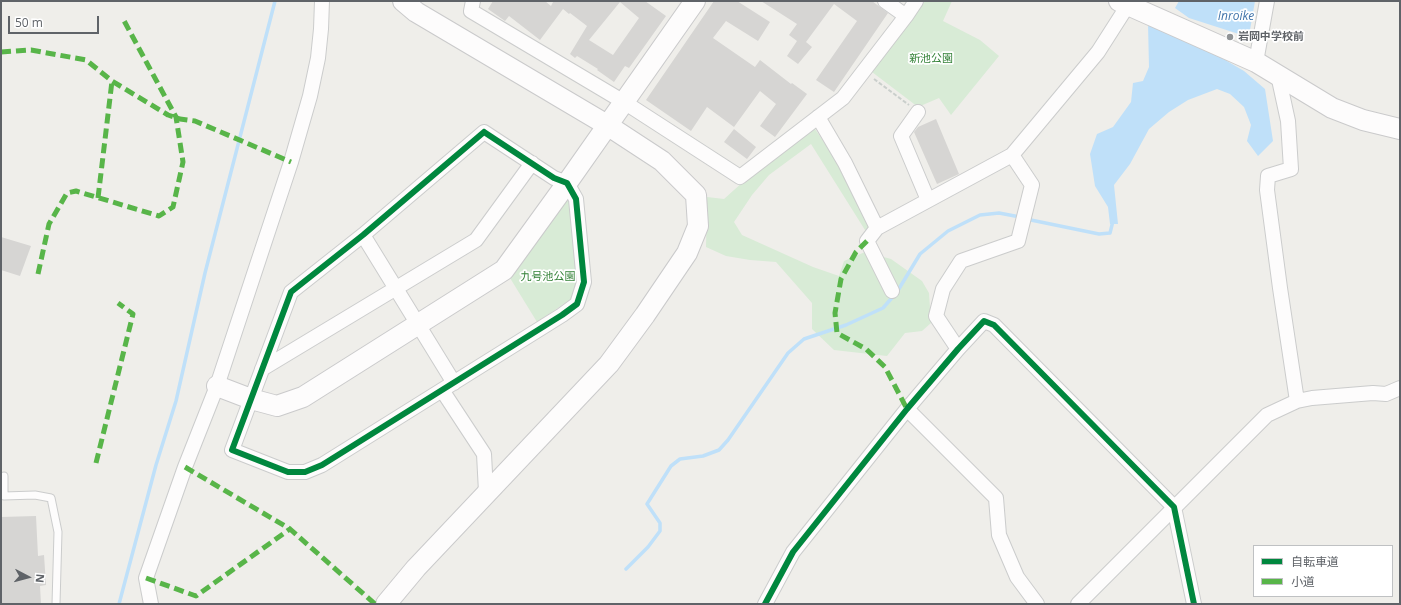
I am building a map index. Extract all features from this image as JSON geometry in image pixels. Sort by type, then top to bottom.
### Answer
[{"type":"street","points":[[151,604],[146,578],[185,467],[217,386],[291,162],[310,96],[318,58],[322,1]]},
{"type":"street","points":[[386,604],[416,568],[486,492],[609,364],[645,315],[687,253],[698,226],[696,195],[662,161],[607,125],[422,16],[403,1]]},
{"type":"street","points":[[473,1],[471,11],[624,102],[740,177],[843,98],[916,1]]},
{"type":"street","points":[[217,386],[251,399],[277,406],[303,397],[504,270],[695,1]]},
{"type":"street","points":[[885,1],[906,16]]},
{"type":"street","points":[[1256,62],[1267,1]]},
{"type":"street","points":[[892,291],[867,241],[877,228],[1012,155],[1098,52],[1123,3],[1256,62],[1332,108],[1363,120],[1400,129]]},
{"type":"street","points":[[1278,75],[1288,122],[1291,169],[1268,176],[1267,190],[1297,401]]},
{"type":"street","points":[[918,112],[901,136],[928,200]]},
{"type":"street","points":[[818,117],[845,163],[877,228]]},
{"type":"street","points":[[484,132],[554,178],[567,183],[576,199],[584,282],[577,304],[562,315],[322,465],[305,472],[288,472],[232,450],[291,292],[363,235],[484,132]]},
{"type":"street","points":[[958,349],[936,316],[943,289],[961,261],[1018,241],[1032,184],[1012,155]]},
{"type":"street","points":[[262,370],[476,240],[532,163]]},
{"type":"street","points":[[363,235],[417,325],[484,454],[486,492]]},
{"type":"street","points":[[765,604],[793,552],[907,409],[984,321],[994,325],[1174,507],[1194,604]]},
{"type":"street","points":[[1078,604],[1267,415],[1297,401],[1312,398],[1366,393],[1386,394],[1400,388]]},
{"type":"street","points":[[907,409],[996,498],[999,535],[1017,577],[1037,604]]},
{"type":"lane","points":[[4,476],[4,496],[35,495],[51,498],[58,532],[56,604]]},
{"type":"path","points":[[863,72],[918,112]]},
{"type":"green space","name":"新池公園","points":[[925,1],[952,1],[943,21],[980,40],[999,56],[951,115],[939,98],[918,107],[872,72]]},
{"type":"green space","points":[[813,126],[855,192],[870,229],[865,230],[811,144],[769,175],[752,195],[734,222],[742,235],[813,267],[839,276],[844,261],[865,252],[891,259],[922,281],[929,293],[931,323],[922,331],[905,333],[887,356],[834,350],[812,329],[812,303],[776,262],[726,256],[706,247],[707,197],[724,199],[744,181]]},
{"type":"green space","name":"九号池公園","points":[[564,201],[570,201],[580,272],[574,297],[537,322],[510,278],[558,204]]},
{"type":"water","name":"Inroike","points":[[1179,1],[1255,1],[1250,30],[1242,35],[1189,18],[1175,8]]},
{"type":"water","points":[[1148,24],[1220,57],[1244,71],[1265,89],[1273,141],[1258,156],[1247,141],[1251,125],[1244,107],[1230,94],[1217,89],[1188,100],[1169,112],[1149,129],[1130,164],[1114,185],[1118,224],[1110,224],[1108,207],[1095,186],[1090,154],[1097,134],[1113,127],[1131,102],[1133,83],[1143,81],[1149,67]]},
{"type":"building","points":[[493,1],[545,1],[551,6],[552,1],[645,1],[666,16],[629,68],[625,66],[614,82],[597,70],[598,69],[577,56],[575,58],[570,54],[587,26],[570,13],[569,14],[563,9],[540,40],[509,16],[505,21],[488,9]],"holes":[[[620,2],[639,18],[613,55],[589,40]]]},
{"type":"building","points":[[714,1],[737,1],[770,22],[758,41],[726,21],[713,38],[755,67],[760,60],[791,84],[792,83],[807,94],[775,137],[760,126],[776,104],[760,91],[734,127],[707,107],[691,131],[646,100]]},
{"type":"building","points":[[761,1],[872,1],[888,13],[834,92],[816,80],[857,21],[834,4],[806,42],[812,47],[798,64],[787,56],[797,41],[789,35],[797,24]]},
{"type":"building","points":[[936,119],[959,174],[937,184],[914,132],[918,127]]},
{"type":"building","points":[[734,129],[756,147],[747,159],[724,142]]},
{"type":"building","points":[[1,237],[31,246],[20,276],[1,270]]},
{"type":"building","points":[[36,516],[38,556],[44,555],[46,585],[40,586],[41,604],[1,604],[1,517]]},
{"type":"waterway","points":[[119,604],[156,465],[176,401],[205,273],[275,1]]},
{"type":"waterway","points":[[626,569],[648,547],[660,531],[660,523],[647,504],[671,466],[680,459],[703,456],[719,450],[728,440],[788,353],[804,339],[846,325],[883,308],[897,292],[920,254],[948,231],[980,215],[999,213],[1020,217]]},
{"type":"waterway","points":[[1026,219],[1099,234],[1110,233],[1113,221]]},
{"type":"marked path","points":[[38,274],[49,224],[67,193],[76,191],[159,216],[173,207],[183,162],[176,117],[122,17]]},
{"type":"marked path","points":[[1,52],[31,50],[86,60],[112,81],[168,115],[180,119],[195,121],[291,162]]},
{"type":"marked path","points":[[98,198],[112,81]]},
{"type":"marked path","points":[[867,241],[856,252],[841,279],[835,313],[837,333],[866,349],[885,367],[907,409]]},
{"type":"marked path","points":[[96,463],[133,314],[118,303]]},
{"type":"marked path","points":[[185,467],[290,529],[375,604]]},
{"type":"marked path","points":[[146,578],[196,596],[290,529]]},
{"type":"cycle path","points":[[484,132],[554,178],[567,183],[576,199],[584,282],[577,304],[562,315],[322,465],[305,472],[288,472],[232,450],[291,292],[363,235],[484,132]]},
{"type":"cycle path","points":[[765,604],[793,552],[907,409],[984,321],[994,325],[1174,507],[1194,604]]},
{"type":"place","name":"岩岡中学校前","points":[[1230,37]]}]
